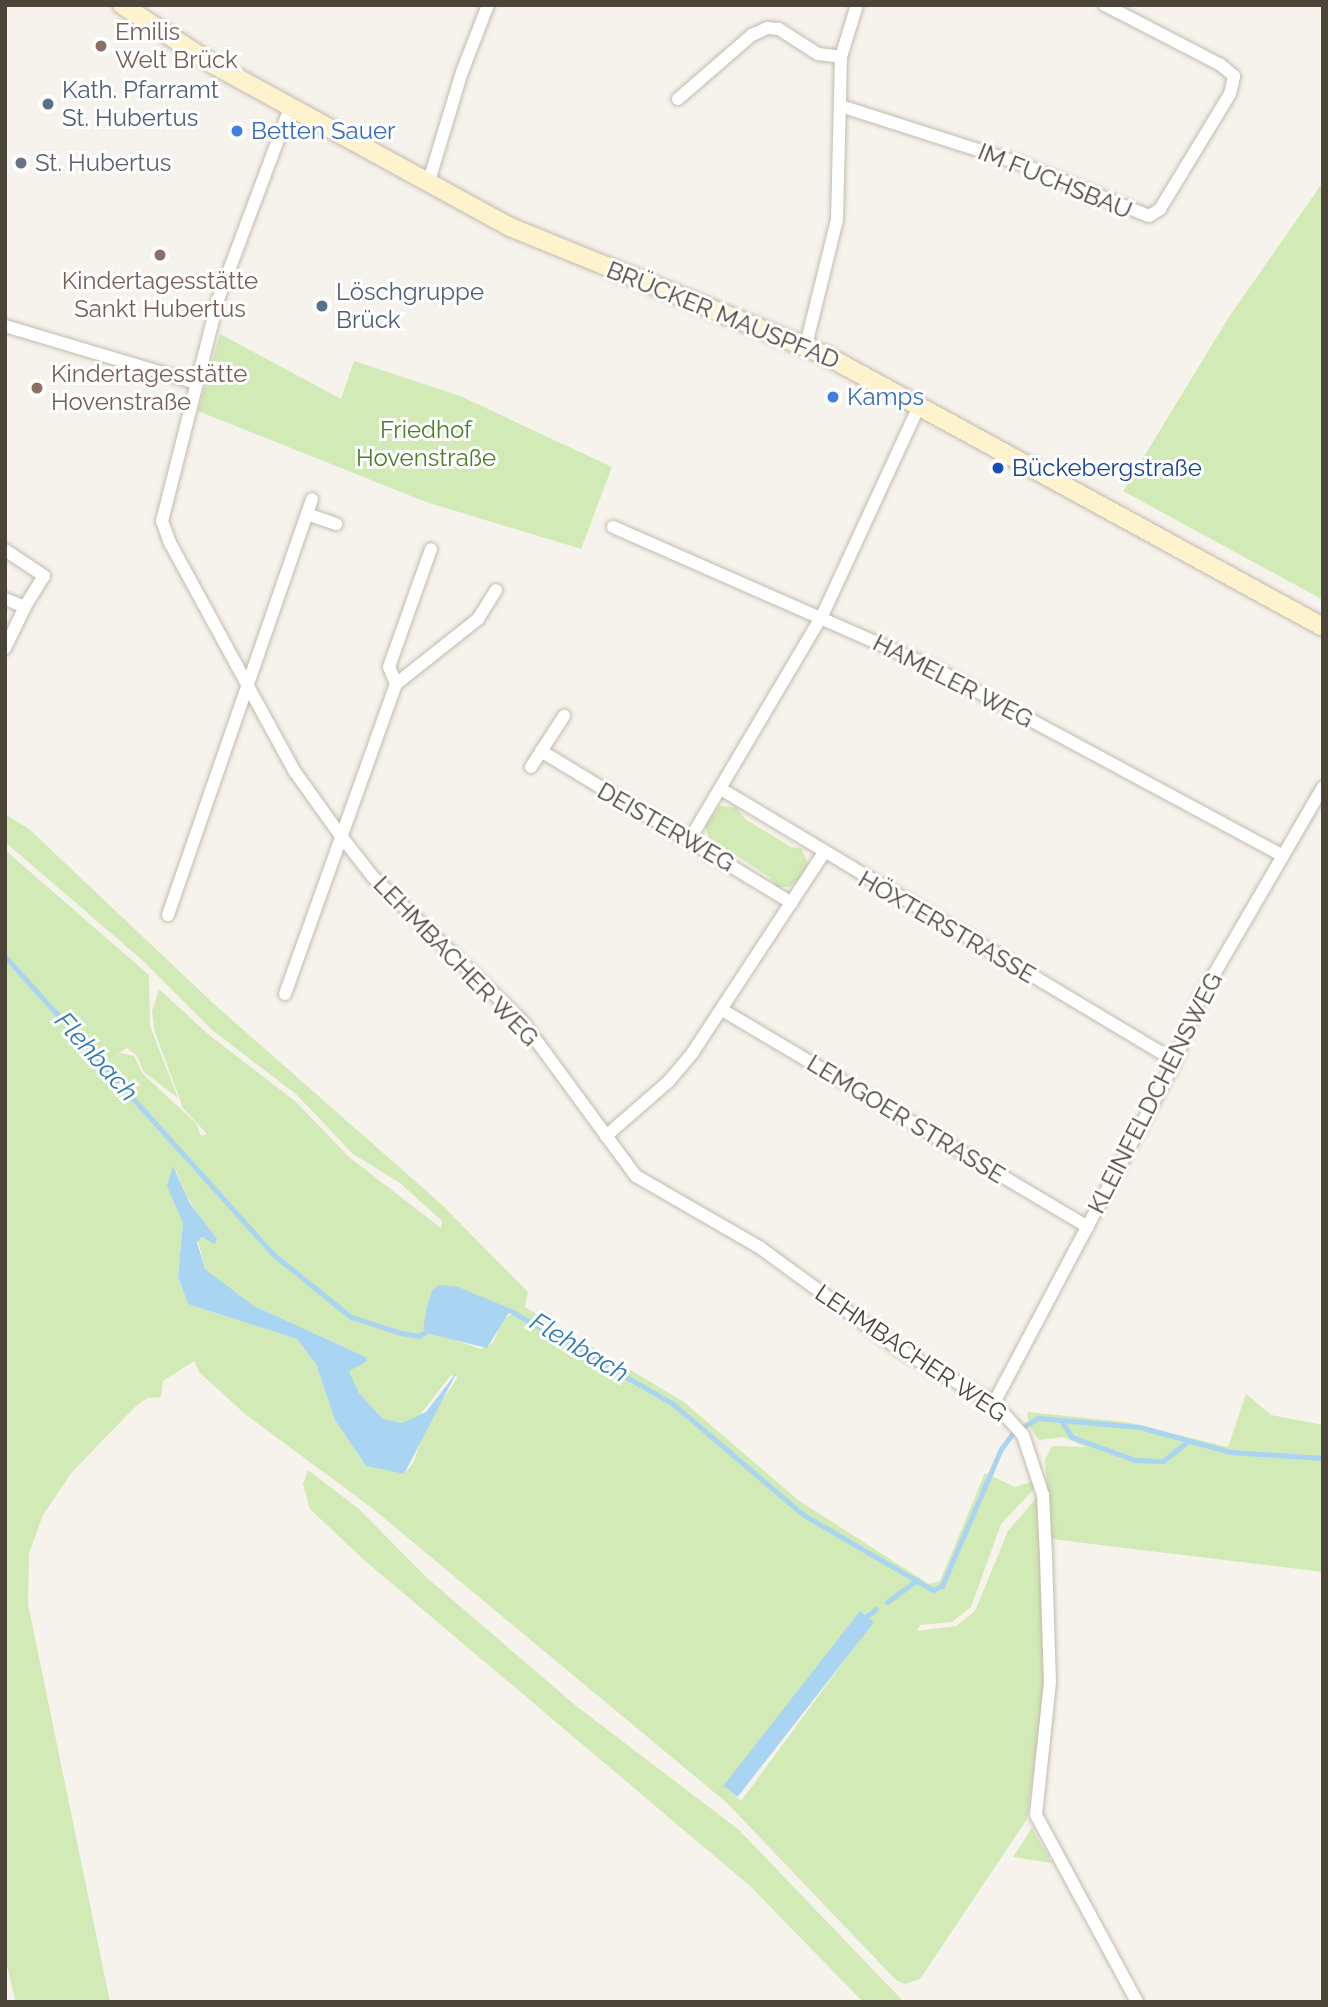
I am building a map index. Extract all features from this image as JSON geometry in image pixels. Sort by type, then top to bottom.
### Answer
[{"type":"main road","name":"BRÜCKER MAUSPFAD","points":[[122,5],[188,50],[290,108],[531,237],[806,345],[918,408],[1029,463],[1323,627]]},
{"type":"street","points":[[429,181],[462,72],[488,5]]},
{"type":"street","points":[[806,345],[837,220],[841,57],[857,5]]},
{"type":"street","name":"IM FUCHSBAU","points":[[841,106],[1019,163],[1149,216],[1160,209],[1230,94],[1234,76],[1221,65],[1105,5]]},
{"type":"street","points":[[678,99],[752,35],[767,27],[779,29],[818,54],[841,57]]},
{"type":"street","name":"LEHMBACHER WEG","points":[[290,108],[222,288],[162,521],[170,543],[295,772],[341,836],[373,877],[522,1021],[606,1136],[647,1183],[759,1247],[900,1350],[994,1403],[1019,1430],[1043,1495],[1046,1557],[1050,1682],[1036,1815],[1137,2002]]},
{"type":"street","points":[[5,326],[196,383]]},
{"type":"street","points":[[690,839],[822,616],[918,408]]},
{"type":"street","points":[[167,915],[249,688],[312,499]]},
{"type":"street","points":[[307,514],[336,524]]},
{"type":"street","name":"HAMELER WEG","points":[[613,527],[822,616],[934,668],[1283,856]]},
{"type":"street","points":[[396,684],[389,667],[430,549]]},
{"type":"street","points":[[5,550],[44,576],[5,648]]},
{"type":"street","points":[[285,994],[396,684],[478,619],[496,590]]},
{"type":"street","points":[[5,600],[25,607]]},
{"type":"street","points":[[531,767],[564,716]]},
{"type":"street","name":"DEISTERWEG","points":[[541,751],[669,832],[690,839],[792,904]]},
{"type":"street","name":"KLEINFELDCHENSWEG","points":[[994,1403],[1175,1061],[1199,1000],[1323,787]]},
{"type":"street","name":"HÖXTERSTRASSE","points":[[721,789],[823,854],[1175,1061]]},
{"type":"street","points":[[606,1136],[669,1081],[723,1011],[823,854]]},
{"type":"street","name":"LEMGOER STRASSE","points":[[723,1011],[1088,1227]]},
{"type":"green space","points":[[1323,182],[1323,600],[1123,491],[1227,320]]},
{"type":"green space","name":"Friedhof Hovenstraße","points":[[220,334],[341,399],[354,361],[460,396],[612,467],[581,549],[426,502],[198,411]]},
{"type":"green space","points":[[720,806],[736,807],[745,819],[791,847],[801,848],[808,864],[800,879],[789,887],[776,887],[770,877],[724,848],[711,846],[705,825]]},
{"type":"green space","points":[[5,814],[29,829],[214,1004],[440,1203],[528,1292],[525,1307],[684,1402],[798,1500],[929,1584],[940,1581],[985,1473],[1015,1487],[1034,1481],[1035,1488],[1001,1524],[971,1607],[952,1622],[920,1625],[917,1631],[956,1626],[975,1611],[1008,1531],[1038,1496],[1045,1680],[1027,1819],[920,1979],[905,1984],[896,1980],[727,1803],[372,1508],[245,1414],[200,1373],[194,1361],[163,1381],[161,1397],[147,1398],[135,1407],[72,1472],[43,1515],[29,1553],[28,1604],[110,2002],[16,2002],[5,1958],[5,850],[149,975],[150,1026],[178,1098],[144,1072],[137,1056],[127,1048],[113,1057],[121,1053],[134,1056],[143,1074],[196,1123],[201,1136],[207,1134],[183,1108],[155,1032],[152,1012],[159,989],[208,1034],[296,1102],[349,1157],[441,1228],[442,1221],[400,1183],[353,1154],[297,1095],[212,1030],[141,959],[5,842]],"holes":[[[175,1168],[186,1195],[217,1243],[205,1237],[198,1240],[205,1269],[254,1306],[366,1357],[349,1371],[359,1393],[383,1419],[402,1423],[419,1416],[451,1375],[458,1377],[425,1426],[414,1462],[404,1474],[366,1466],[335,1420],[316,1364],[297,1339],[188,1304],[178,1277],[183,1223]],[[432,1290],[495,1303],[515,1311],[503,1320],[493,1343],[481,1349],[423,1329]],[[860,1611],[873,1622],[741,1801],[727,1789]]]},
{"type":"green space","points":[[1246,1394],[1271,1415],[1323,1425],[1323,1572],[1051,1539],[1045,1459],[1052,1446],[1086,1447],[1063,1437],[1039,1440],[1029,1426],[1027,1412],[1126,1422],[1228,1447]]},
{"type":"green space","points":[[308,1470],[359,1509],[426,1577],[575,1705],[739,1830],[904,2002],[863,2002],[750,1886],[364,1560],[310,1509],[303,1484]]},
{"type":"green space","points":[[1032,1828],[1052,1863],[1013,1857]]},
{"type":"water","points":[[173,1166],[189,1202],[217,1239],[215,1244],[202,1237],[197,1242],[205,1269],[254,1306],[366,1357],[367,1361],[349,1371],[359,1393],[383,1419],[402,1423],[426,1412],[457,1372],[404,1474],[366,1466],[335,1420],[316,1364],[297,1339],[188,1304],[178,1277],[183,1223],[167,1186]]},
{"type":"water","points":[[439,1285],[458,1287],[516,1311],[508,1314],[487,1348],[430,1334],[423,1329],[427,1307],[432,1290]]},
{"type":"water","points":[[860,1611],[874,1622],[738,1797],[723,1786]]},
{"type":"waterway","name":"Flehbach","points":[[5,956],[272,1253],[351,1317],[401,1333],[419,1336],[429,1330]]},
{"type":"waterway","name":"Flehbach","points":[[513,1312],[672,1403],[804,1515],[933,1590],[942,1586],[1001,1449],[1014,1432],[1038,1418],[1140,1427],[1231,1452],[1323,1458]]},
{"type":"waterway","name":"Flehbach","points":[[1061,1420],[1072,1437],[1135,1460],[1163,1461],[1186,1443]]},
{"type":"waterway","points":[[887,1602],[917,1580]]},
{"type":"waterway","points":[[867,1616],[876,1609]]},
{"type":"place","name":"Emilis Welt Brück","points":[[101,46]]},
{"type":"place","name":"Kath. Pfarramt St. Hubertus","points":[[48,104]]},
{"type":"place","name":"Betten Sauer","points":[[237,131]]},
{"type":"place","name":"St. Hubertus","points":[[21,163]]},
{"type":"place","name":"Kindertagesstätte Sankt Hubertus","points":[[160,255]]},
{"type":"place","name":"Löschgruppe Brück","points":[[322,306]]},
{"type":"place","name":"Kindertagesstätte Hovenstraße","points":[[37,388]]},
{"type":"place","name":"Kamps","points":[[833,397]]},
{"type":"place","name":"Bückebergstraße","points":[[998,468]]}]
